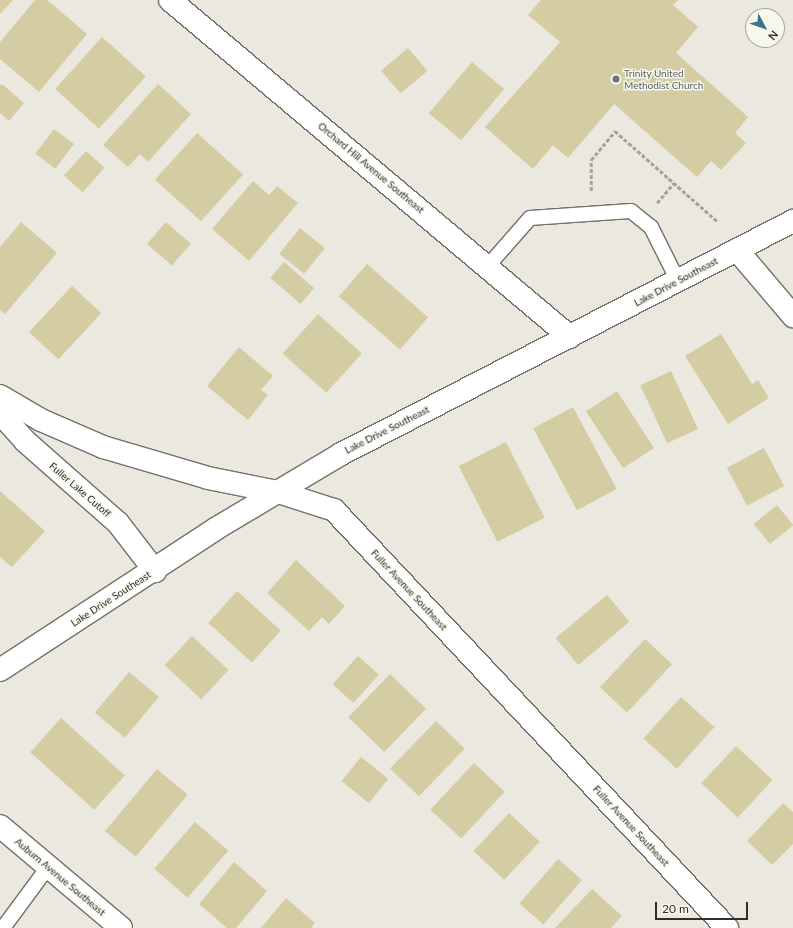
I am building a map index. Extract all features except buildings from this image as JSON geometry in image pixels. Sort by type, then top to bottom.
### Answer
[{"type":"main road","name":"Orchard Hill Avenue Southeast","points":[[170,0],[570,337]]},
{"type":"main road","name":"Lake Drive Southeast","points":[[0,670],[155,571],[217,528],[341,454],[793,222]]},
{"type":"main road","points":[[737,250],[793,316]]},
{"type":"main road","name":"Fuller Avenue Southeast","points":[[0,396],[40,420],[103,447],[208,478],[278,492],[334,510],[727,928]]},
{"type":"main road","name":"Fuller Lake Cutoff","points":[[0,413],[25,441],[118,523],[155,571]]},
{"type":"main road","name":"Auburn Avenue Southeast","points":[[0,826],[121,928]]},
{"type":"lane","points":[[487,267],[530,218],[631,211],[651,227],[678,280]]},
{"type":"lane","points":[[3,928],[48,867]]},
{"type":"path","points":[[592,213],[591,160],[614,131],[717,221]]},
{"type":"place","name":"Trinity United Methodist Church","points":[[616,79]]}]
